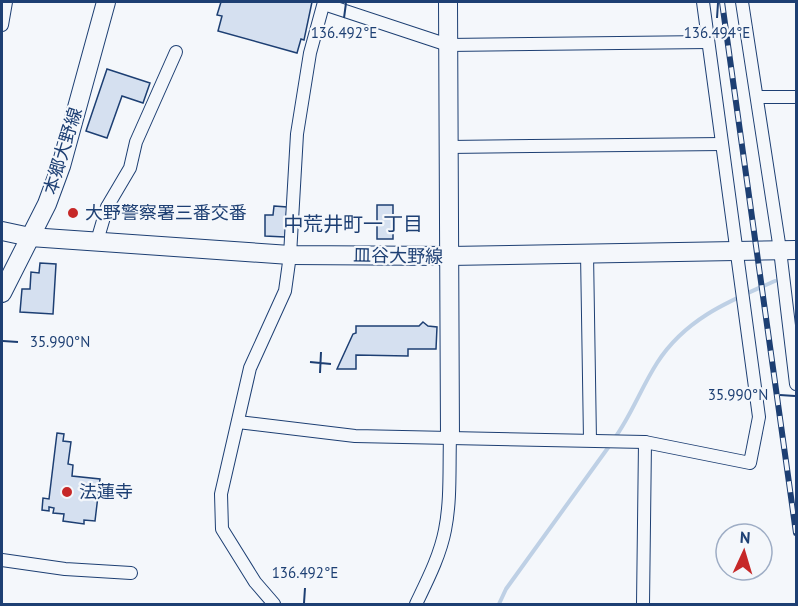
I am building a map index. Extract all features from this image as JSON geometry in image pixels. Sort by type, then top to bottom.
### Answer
[{"type":"main road","name":"本郷大野線","points":[[2,292],[47,204],[62,166],[106,2]]},
{"type":"main road","points":[[448,2],[450,437]]},
{"type":"main road","name":"皿谷大野線","points":[[2,231],[30,237],[290,255],[449,256],[788,250]]},
{"type":"street","points":[[2,26],[6,2]]},
{"type":"street","points":[[238,422],[355,436],[645,442],[750,463],[759,417],[703,2]]},
{"type":"street","points":[[742,2],[757,97],[788,250],[796,384]]},
{"type":"street","points":[[274,604],[255,582],[222,529],[221,494],[250,368],[285,291],[290,255],[297,134],[310,53],[324,3],[448,45],[708,42]]},
{"type":"street","points":[[97,241],[107,207],[130,168],[136,142],[176,52]]},
{"type":"street","points":[[757,97],[796,97]]},
{"type":"street","points":[[449,147],[722,144]]},
{"type":"street","points":[[587,253],[590,440]]},
{"type":"street","points":[[416,604],[433,567],[445,531],[449,493],[450,437]]},
{"type":"street","points":[[643,604],[645,442]]},
{"type":"street","points":[[2,560],[65,569],[131,573]]},
{"type":"building","points":[[221,2],[312,2],[304,40],[301,39],[297,53],[218,31],[222,16],[217,15]]},
{"type":"building","points":[[107,69],[150,83],[143,103],[122,96],[107,138],[86,131]]},
{"type":"building","points":[[377,205],[393,205],[393,239],[377,239]]},
{"type":"building","points":[[274,206],[287,207],[285,237],[265,236],[265,215],[273,215]]},
{"type":"building","points":[[40,263],[56,264],[53,314],[20,312],[22,289],[30,289],[31,272],[39,273]]},
{"type":"building","points":[[423,322],[428,326],[437,327],[436,349],[408,349],[408,356],[356,355],[356,369],[337,369],[353,334],[356,333],[356,326],[419,326]]},
{"type":"building","points":[[57,433],[64,434],[63,441],[71,442],[68,464],[73,465],[72,476],[100,479],[95,521],[84,520],[84,524],[63,521],[64,514],[53,513],[54,508],[49,507],[49,511],[42,510],[43,498],[49,499]]},
{"type":"waterway","points":[[614,439],[657,363],[681,334],[709,313],[775,281]]},
{"type":"waterway","points":[[499,604],[506,589],[610,445]]},
{"type":"railway","points":[[722,2],[796,533]]},
{"type":"place","name":"大野警察署三番交番","points":[[73,213]]},
{"type":"place","name":"法蓮寺","points":[[67,492]]},
{"type":"district","name":"中荒井町一丁目","points":[[353,224]]}]
